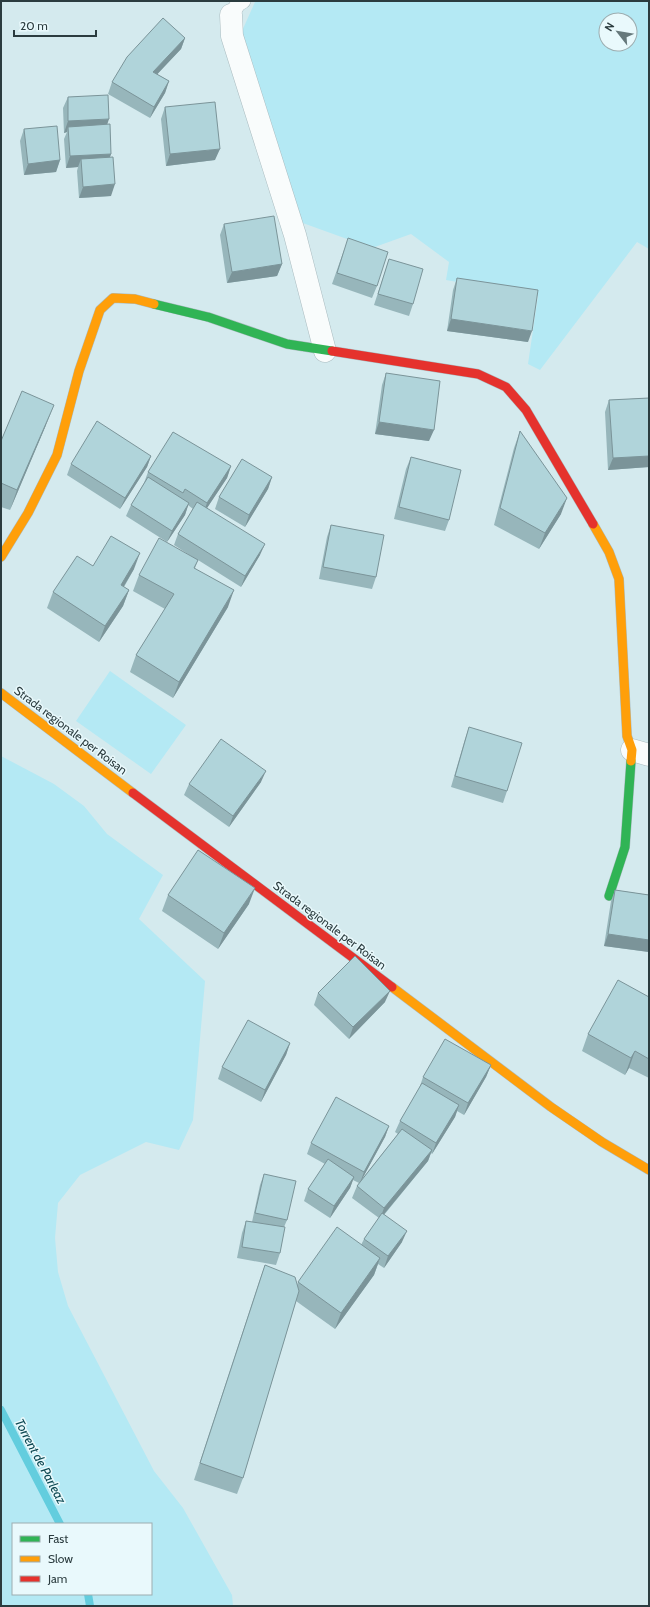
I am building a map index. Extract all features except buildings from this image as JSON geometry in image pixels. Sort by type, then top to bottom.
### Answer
[{"type":"street","points":[[237,8],[232,36],[295,236],[325,351]]},
{"type":"street","points":[[1,557],[28,513],[57,455],[79,370],[100,310],[113,298],[135,299],[208,317],[286,344],[478,374],[499,382],[512,391],[526,410],[609,552],[619,579],[627,736],[641,753],[625,847],[609,896]]},
{"type":"street","name":"Strada regionale per Roisan","points":[[1,693],[551,1107],[602,1142],[649,1170]]},
{"type":"shaded area","points":[[261,1],[649,1],[649,249],[637,242],[540,370],[528,364],[538,296],[446,280],[449,262],[411,234],[372,248],[300,222],[242,31],[255,2]]},
{"type":"shaded area","points":[[110,671],[186,725],[151,774],[76,721]]},
{"type":"shaded area","points":[[1,756],[54,784],[84,806],[107,834],[163,875],[139,919],[205,981],[193,1120],[179,1150],[146,1142],[80,1175],[58,1203],[55,1238],[58,1272],[68,1306],[154,1471],[183,1508],[232,1595],[233,1606],[1,1606]]},
{"type":"waterway","name":"Torrent de Parleaz","points":[[1,1410],[59,1523]]},
{"type":"waterway","name":"Torrent de Parleaz","points":[[88,1595],[90,1606]]},
{"type":"traffic: fast","points":[[154,304],[208,317],[287,344],[332,351]]},
{"type":"traffic: fast","points":[[609,896],[625,847],[631,761]]},
{"type":"traffic: slow","points":[[1,557],[28,513],[57,455],[79,371],[100,310],[113,298],[135,299],[154,304]]},
{"type":"traffic: slow","points":[[593,524],[609,552],[619,579],[627,736],[632,750],[631,761]]},
{"type":"traffic: slow","points":[[1,693],[133,793]]},
{"type":"traffic: slow","points":[[392,987],[551,1107],[602,1142],[649,1170]]},
{"type":"traffic: jam","points":[[332,351],[478,374],[506,387],[526,410],[593,524]]},
{"type":"traffic: jam","points":[[133,793],[392,987]]}]
